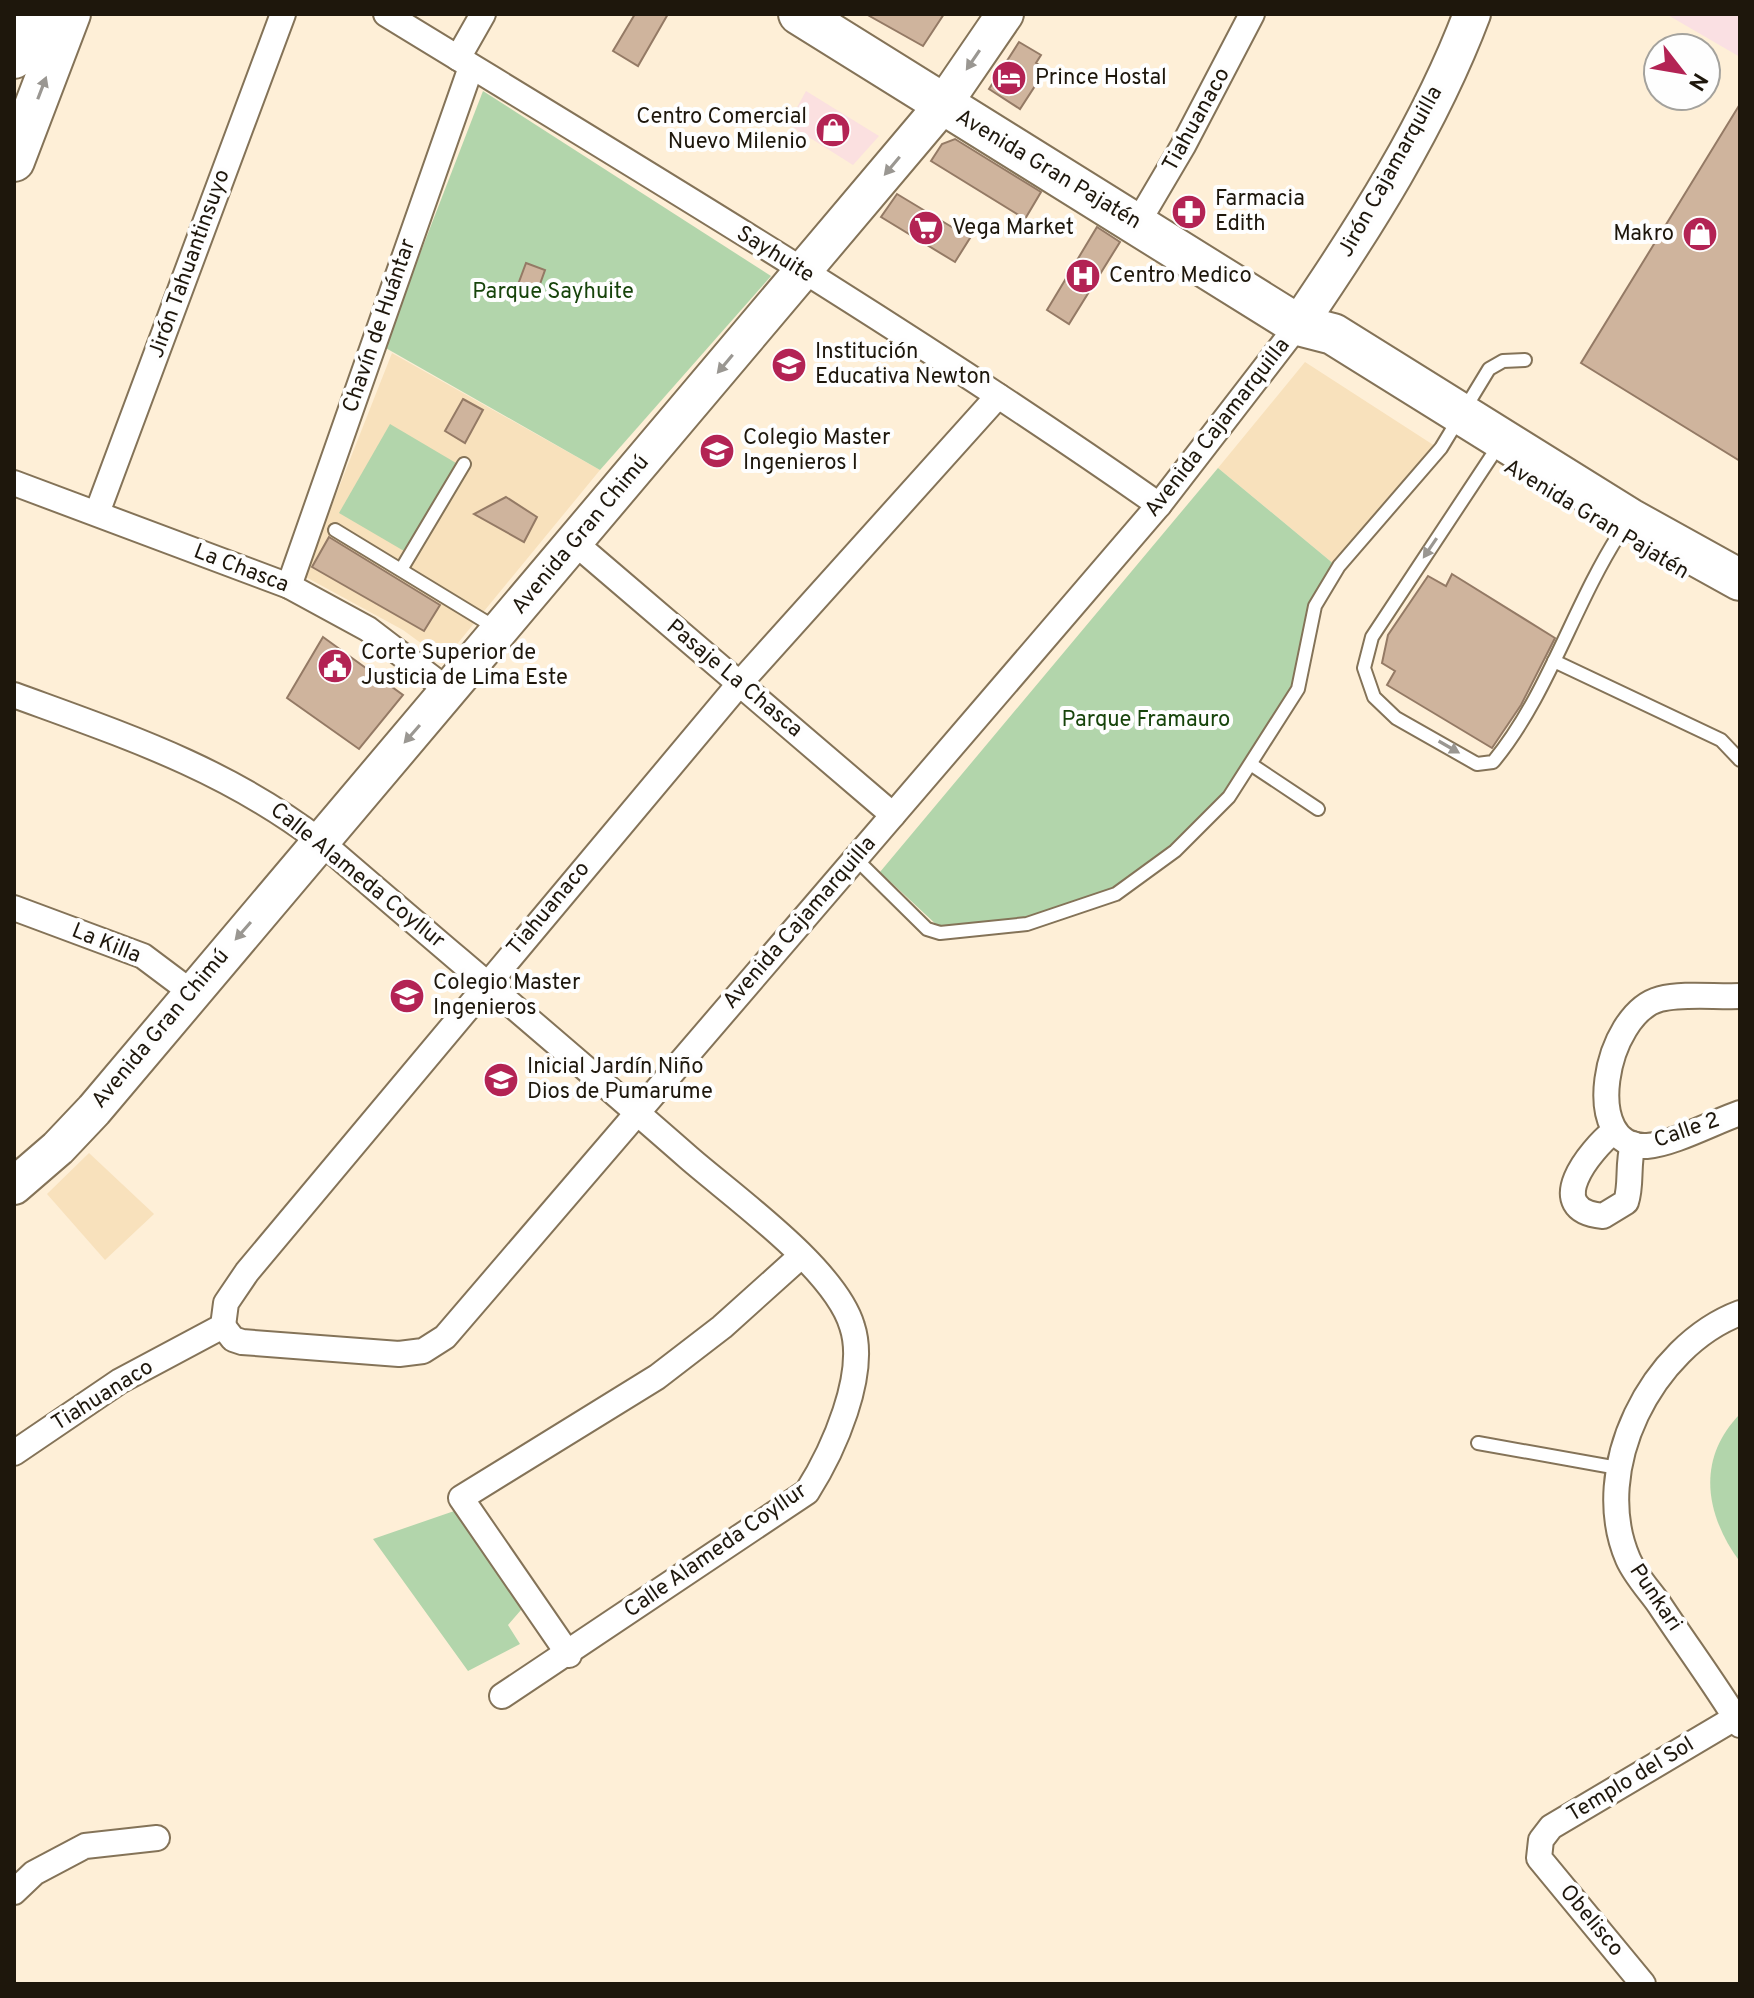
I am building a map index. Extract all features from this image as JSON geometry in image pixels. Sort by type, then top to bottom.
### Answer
[{"type":"main road","points":[[14,58],[31,14]]},
{"type":"main road","points":[[14,161],[70,14]]},
{"type":"main road","name":"Avenida Gran Pajatén","points":[[799,14],[942,106],[1298,325],[1333,334],[1456,423],[1740,580]]},
{"type":"main road","name":"Avenida Gran Pajatén","points":[[1456,423],[1491,457],[1618,536],[1740,603]]},
{"type":"street","name":"Jirón Tahuantinsuyo","points":[[97,513],[283,14]]},
{"type":"street","name":"Sayhuite","points":[[386,14],[803,271],[998,396],[1159,505]]},
{"type":"street","name":"Chavín de Huántar","points":[[289,586],[464,62],[483,14]]},
{"type":"street","name":"Avenida Gran Chimú","points":[[14,1186],[58,1148],[94,1110],[575,543],[942,106],[1005,14]]},
{"type":"street","name":"Tiahuanaco","points":[[1137,224],[1183,146],[1252,14]]},
{"type":"street","name":"Jirón Cajamarquilla","points":[[1298,325],[1361,233],[1408,150],[1472,14]]},
{"type":"street","name":"Avenida Cajamarquilla","points":[[223,1326],[233,1339],[242,1342],[399,1354],[423,1351],[445,1337],[1159,505],[1298,325]]},
{"type":"street","name":"Tiahuanaco","points":[[14,1453],[120,1381],[223,1326],[226,1303],[247,1272],[486,982],[740,683],[998,396]]},
{"type":"street","name":"La Chasca","points":[[14,483],[289,586],[368,629],[449,691]]},
{"type":"street","name":"Pasaje La Chasca","points":[[575,543],[893,815]]},
{"type":"street","name":"Calle Alameda Coyllur","points":[[14,695],[200,767],[276,808],[320,841],[637,1113],[801,1256],[841,1299],[853,1328],[855,1363],[829,1457],[807,1492],[569,1655],[502,1696]]},
{"type":"street","name":"La Killa","points":[[14,908],[143,956],[191,992]]},
{"type":"street","name":"Calle 2","points":[[1740,996],[1659,999],[1636,1012],[1621,1030],[1612,1049],[1607,1095],[1609,1118],[1624,1138],[1647,1146],[1740,1113]]},
{"type":"street","points":[[569,1655],[461,1498],[657,1377],[722,1327],[801,1256]]},
{"type":"street","name":"Punkari","points":[[1738,1719],[1628,1559],[1618,1512],[1618,1468],[1630,1428],[1650,1390],[1684,1349],[1718,1321],[1740,1313]]},
{"type":"street","name":"Templo del Sol","points":[[1539,1858],[1541,1840],[1551,1827],[1738,1719]]},
{"type":"street","points":[[14,1892],[34,1873],[85,1846],[157,1838]]},
{"type":"street","name":"Obelisco","points":[[1539,1858],[1643,1984]]},
{"type":"lane","points":[[855,858],[927,929],[940,933],[1027,924],[1116,894],[1175,851],[1229,797],[1252,765],[1303,676],[1315,606],[1323,589],[1456,423],[1489,369],[1503,361],[1525,360]]},
{"type":"lane","points":[[1491,457],[1372,637],[1364,668],[1374,697],[1396,718],[1477,764],[1493,762],[1554,661],[1600,564],[1618,536]]},
{"type":"lane","points":[[402,568],[464,464]]},
{"type":"lane","points":[[335,530],[402,568],[500,631]]},
{"type":"lane","points":[[1554,661],[1721,740],[1740,760]]},
{"type":"lane","points":[[1252,765],[1318,809]]},
{"type":"lane","points":[[1478,1443],[1618,1468]]},
{"type":"shaded area","points":[[1666,14],[1740,14],[1740,57],[1722,47],[1722,32],[1697,32]]},
{"type":"shaded area","name":"Centro Comercial Nuevo Milenio","points":[[806,91],[879,136],[853,165],[788,124]]},
{"type":"shaded area","points":[[392,353],[600,470],[444,660],[403,630],[304,576]]},
{"type":"shaded area","points":[[1305,362],[1435,446],[1335,565],[1218,468]]},
{"type":"shaded area","points":[[89,1153],[154,1214],[105,1260],[47,1194]]},
{"type":"green space","name":"Parque Sayhuite","points":[[483,91],[771,276],[600,470],[384,347]]},
{"type":"green space","points":[[390,424],[456,463],[404,551],[339,513]]},
{"type":"green space","name":"Parque Framauro","points":[[1218,468],[1335,565],[1321,593],[1302,670],[1274,723],[1249,761],[1187,831],[1152,862],[1114,888],[1074,908],[1031,921],[940,928],[880,872]]},
{"type":"green space","points":[[1740,1414],[1740,1562],[1719,1526],[1710,1488],[1716,1450]]},
{"type":"green space","points":[[460,1509],[527,1603],[508,1625],[520,1644],[468,1671],[373,1539]]},
{"type":"building","points":[[635,14],[668,14],[638,66],[613,51]]},
{"type":"building","points":[[866,14],[944,14],[923,46]]},
{"type":"building","points":[[1019,42],[1041,55],[1036,63],[1046,69],[1020,109],[989,89]]},
{"type":"building","name":"Makro","points":[[1740,104],[1740,461],[1581,363]]},
{"type":"building","points":[[955,139],[1041,192],[1025,219],[931,161],[942,144]]},
{"type":"building","name":"Vega Market","points":[[897,194],[970,238],[955,262],[881,217]]},
{"type":"building","name":"Centro Medico","points":[[1097,227],[1120,242],[1069,324],[1047,310]]},
{"type":"building","points":[[526,263],[545,270],[535,298],[516,290]]},
{"type":"building","points":[[463,399],[483,410],[465,443],[445,431]]},
{"type":"building","points":[[506,497],[537,517],[524,542],[474,514]]},
{"type":"building","points":[[329,537],[440,605],[424,631],[312,567]]},
{"type":"building","points":[[1452,574],[1555,638],[1521,705],[1492,748],[1387,685],[1395,671],[1382,663],[1388,635],[1428,576],[1446,586]]},
{"type":"building","name":"Corte Superior de Justicia de Lima Este","points":[[323,637],[403,695],[359,749],[287,698]]},
{"type":"place","name":"Prince Hostal","points":[[1009,78]]},
{"type":"place","name":"Centro Comercial Nuevo Milenio","points":[[833,130]]},
{"type":"place","name":"Farmacia Edith","points":[[1189,212]]},
{"type":"place","name":"Vega Market","points":[[926,228]]},
{"type":"place","name":"Makro","points":[[1700,234]]},
{"type":"place","name":"Centro Medico","points":[[1083,276]]},
{"type":"place","name":"Institución Educativa Newton","points":[[789,365]]},
{"type":"place","name":"Colegio Master Ingenieros I","points":[[717,451]]},
{"type":"place","name":"Corte Superior de Justicia de Lima Este","points":[[335,666]]},
{"type":"place","name":"Colegio Master Ingenieros","points":[[407,996]]},
{"type":"place","name":"Inicial Jardín Niño Dios de Pumarume","points":[[501,1080]]}]
